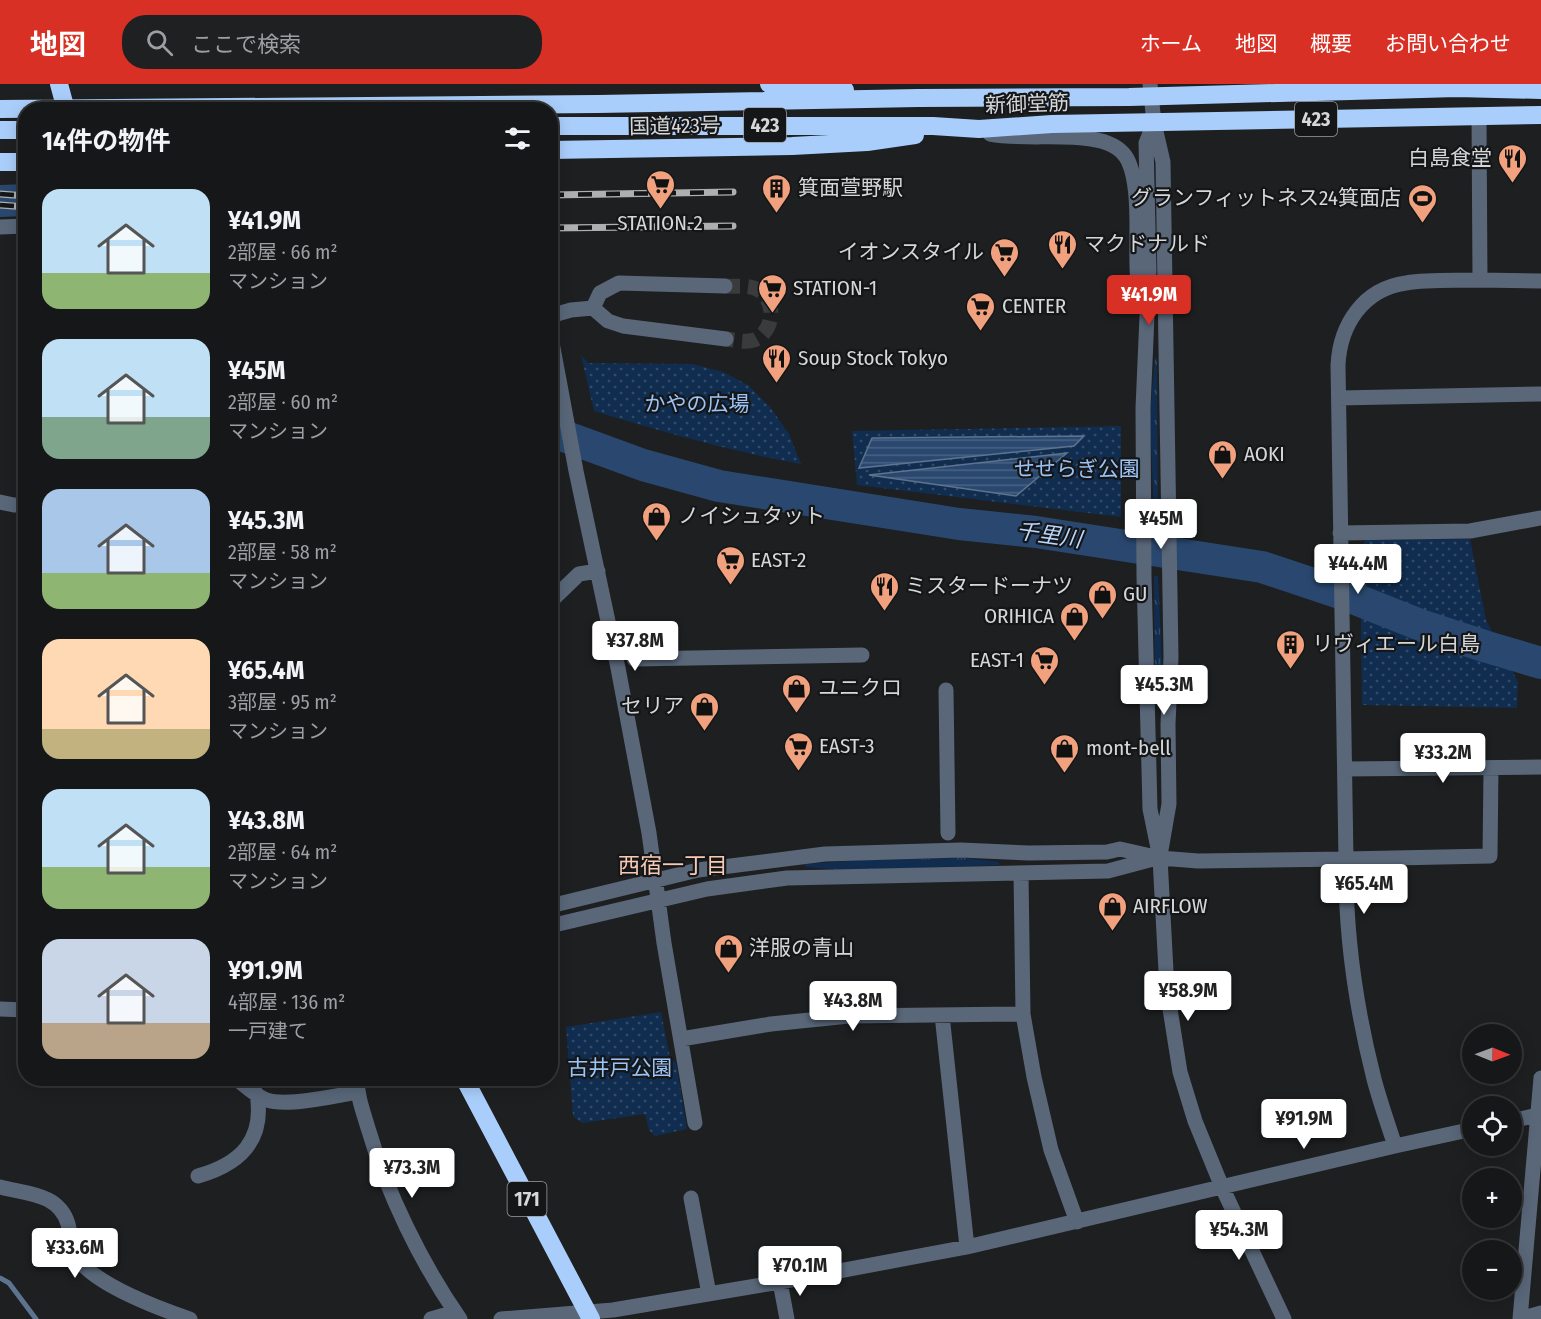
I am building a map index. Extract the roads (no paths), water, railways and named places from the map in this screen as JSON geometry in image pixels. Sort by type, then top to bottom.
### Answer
[{"type":"highway","points":[[58,84],[64,102]]},
{"type":"highway","name":"423","points":[[769,84],[918,98]]},
{"type":"highway","name":"新御堂筋","points":[[558,104],[918,98],[1151,90],[1457,88],[1541,90]]},
{"type":"highway","name":"新御堂筋","points":[[0,109],[18,109]]},
{"type":"highway","name":"新御堂筋","points":[[558,126],[933,126],[980,129],[1052,124],[1541,115]]},
{"type":"highway","name":"国道423号","points":[[558,150],[792,146],[867,142],[980,129]]},
{"type":"highway","points":[[0,130],[18,130]]},
{"type":"highway","points":[[0,162],[18,162]]},
{"type":"highway","name":"171","points":[[468,1086],[589,1316]]},
{"type":"street","points":[[1151,90],[1154,123],[1163,162],[1171,657],[1168,724],[1169,804],[1160,858]]},
{"type":"street","points":[[1479,116],[1480,280]]},
{"type":"street","points":[[1154,123],[1146,143],[1149,270],[1143,408],[1144,576],[1150,808],[1160,858],[1167,990],[1176,1051],[1195,1121],[1222,1187],[1284,1319]]},
{"type":"street","points":[[980,129],[988,133],[1013,137],[1096,140],[1112,144],[1124,154],[1135,186],[1137,269],[1145,327]]},
{"type":"street","points":[[0,227],[18,226]]},
{"type":"street","points":[[1395,1146],[1374,1081],[1358,1005],[1349,930],[1338,365],[1342,337],[1350,320],[1367,300],[1389,287],[1406,282],[1541,281]]},
{"type":"street","points":[[593,308],[600,293],[619,283],[725,286]]},
{"type":"street","points":[[558,314],[593,308],[608,321],[623,326],[726,339]]},
{"type":"street","points":[[558,376],[647,823],[695,1123]]},
{"type":"street","points":[[1339,398],[1541,394]]},
{"type":"street","points":[[0,502],[18,505]]},
{"type":"street","points":[[1340,533],[1470,531],[1541,518]]},
{"type":"street","points":[[558,594],[579,574],[598,571]]},
{"type":"street","points":[[634,659],[862,655]]},
{"type":"street","points":[[946,690],[948,834]]},
{"type":"street","points":[[1345,769],[1541,767]]},
{"type":"street","points":[[558,904],[698,870],[825,855],[875,852],[961,850],[1029,853],[1107,852],[1120,849],[1160,858],[1198,861],[1490,856],[1491,768]]},
{"type":"street","points":[[558,924],[707,889],[794,878],[1108,871],[1160,858]]},
{"type":"street","points":[[1022,873],[1023,1014],[1034,1077],[1051,1150],[1077,1222]]},
{"type":"street","points":[[0,1009],[18,1010]]},
{"type":"street","points":[[681,1039],[771,1024],[849,1016],[1023,1014]]},
{"type":"street","points":[[942,1015],[967,1247]]},
{"type":"street","points":[[1541,1078],[1520,1319],[1541,1313]]},
{"type":"street","points":[[246,1086],[263,1098],[275,1102],[316,1099],[354,1086]]},
{"type":"street","points":[[357,1086],[371,1138],[391,1193],[457,1316],[431,1319]]},
{"type":"street","points":[[198,1176],[226,1166],[252,1140],[258,1122],[257,1094]]},
{"type":"street","points":[[1522,1119],[1537,1115]]},
{"type":"street","points":[[501,1319],[589,1316],[967,1247],[1462,1131]]},
{"type":"street","points":[[0,1187],[53,1201],[65,1215],[75,1253],[84,1266],[120,1290],[190,1319]]},
{"type":"street","points":[[691,1198],[709,1294]]},
{"type":"street","points":[[780,1282],[787,1319]]},
{"type":"waterway","name":"千里川","points":[[0,201],[18,200]]},
{"type":"waterway","name":"千里川","points":[[558,434],[643,465],[719,486],[959,524],[1036,532],[1262,567],[1340,593],[1423,626],[1541,663]]},
{"type":"waterway","points":[[0,1278],[9,1283],[36,1319]]},
{"type":"tunnel","points":[[725,286],[751,287],[762,292],[767,298],[771,314],[767,329],[754,340],[726,339]]},
{"type":"railway","points":[[558,195],[733,192]]},
{"type":"railway","points":[[0,194],[18,195]]},
{"type":"railway","points":[[0,205],[18,206]]},
{"type":"railway","points":[[558,228],[733,226]]},
{"type":"place","name":"白島食堂","points":[[1513,184]]},
{"type":"place","name":"STATION-2","points":[[660,210]]},
{"type":"place","name":"箕面萱野駅","points":[[777,214]]},
{"type":"place","name":"グランフィットネス24箕面店","points":[[1422,224]]},
{"type":"place","name":"マクドナルド","points":[[1063,270]]},
{"type":"place","name":"イオンスタイル","points":[[1005,278]]},
{"type":"place","name":"STATION-1","points":[[772,314]]},
{"type":"place","name":"CENTER","points":[[981,332]]},
{"type":"place","name":"Soup Stock Tokyo","points":[[777,384]]},
{"type":"place","name":"AOKI","points":[[1223,480]]},
{"type":"place","name":"ノイシュタット","points":[[657,542]]},
{"type":"place","name":"EAST-2","points":[[730,586]]},
{"type":"place","name":"ミスタードーナツ","points":[[884,612]]},
{"type":"place","name":"GU","points":[[1102,620]]},
{"type":"place","name":"ORIHICA","points":[[1075,642]]},
{"type":"place","name":"リヴィエール白島","points":[[1291,670]]},
{"type":"place","name":"EAST-1","points":[[1045,686]]},
{"type":"place","name":"ユニクロ","points":[[797,714]]},
{"type":"place","name":"セリア","points":[[705,732]]},
{"type":"place","name":"EAST-3","points":[[798,772]]},
{"type":"place","name":"mont-bell","points":[[1065,774]]},
{"type":"place","name":"AIRFLOW","points":[[1112,932]]},
{"type":"place","name":"洋服の青山","points":[[728,974]]},
{"type":"district","name":"西宿一丁目","points":[[673,865]]},
{"type":"park label","name":"かやの広場","points":[[697,404]]},
{"type":"park label","name":"せせらぎ公園","points":[[1077,469]]},
{"type":"park label","name":"古井戸公園","points":[[620,1068]]}]
